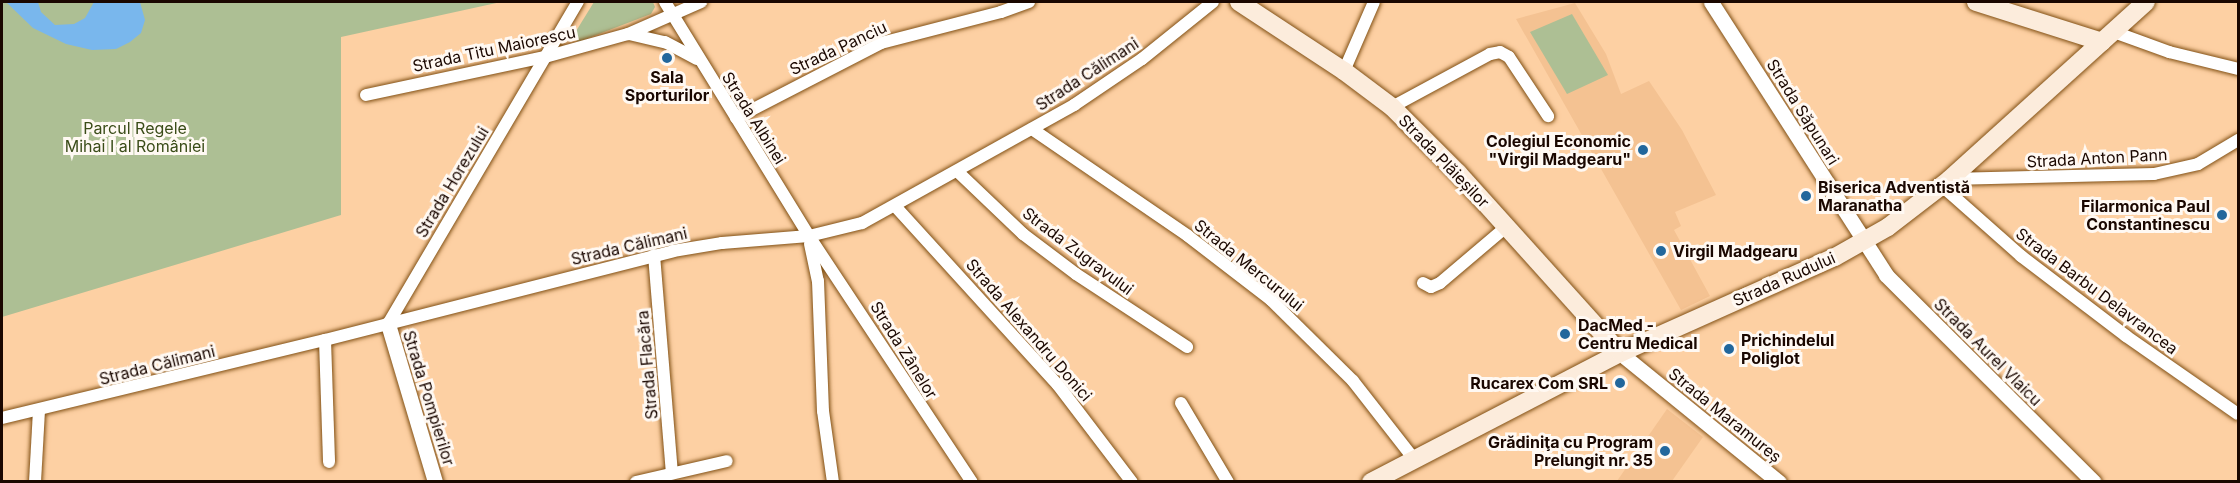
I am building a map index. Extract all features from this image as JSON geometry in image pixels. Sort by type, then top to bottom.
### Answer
[{"type":"main road","name":"Strada Plăieșilor","points":[[1239,2],[1344,71],[1392,107],[1445,159],[1620,353]]},
{"type":"main road","points":[[1976,2],[2108,37]]},
{"type":"main road","name":"Strada Rudului","points":[[1371,482],[1620,353],[1863,242],[1946,182],[2146,2]]},
{"type":"street","name":"Strada Horezului","points":[[388,324],[578,2]]},
{"type":"street","name":"Strada Albinei","points":[[665,2],[808,237]]},
{"type":"street","points":[[673,16],[701,2]]},
{"type":"street","name":"Strada Panciu","points":[[736,118],[881,43],[1001,12],[1029,2]]},
{"type":"street","name":"Strada Călimani","points":[[2,418],[325,340],[654,255],[722,243],[808,237],[862,223],[958,172],[1032,129],[1134,64],[1213,2]]},
{"type":"street","points":[[1344,71],[1374,2]]},
{"type":"street","name":"Strada Săpunari","points":[[1711,2],[1863,242]]},
{"type":"street","name":"Strada Titu Maiorescu","points":[[366,95],[545,57],[628,34],[673,16]]},
{"type":"street","name":"Strada Titu Maiorescu","points":[[628,34],[665,42],[699,60]]},
{"type":"street","points":[[2108,37],[2238,69]]},
{"type":"street","points":[[1392,107],[1490,54],[1500,52],[1509,57],[1548,116]]},
{"type":"street","name":"Strada Mercurului","points":[[1032,129],[1188,236],[1271,300],[1353,381],[1414,459]]},
{"type":"street","name":"Strada Anton Pann","points":[[1946,182],[2154,174],[2198,164],[2238,140]]},
{"type":"street","name":"Strada Zugravului","points":[[958,172],[1023,234],[1076,274],[1187,347]]},
{"type":"street","name":"Strada Barbu Delavrancea","points":[[1946,182],[2021,256],[2126,336],[2238,414]]},
{"type":"street","name":"Strada Alexandru Donici","points":[[895,206],[1058,385],[1132,482]]},
{"type":"street","points":[[1423,283],[1434,286],[1506,227]]},
{"type":"street","points":[[808,237],[819,289],[823,411],[833,482]]},
{"type":"street","name":"Strada Zânelor","points":[[808,237],[884,345],[927,417],[972,482]]},
{"type":"street","name":"Strada Aurel Vlaicu","points":[[1863,242],[1886,275],[1905,295],[2094,482]]},
{"type":"street","name":"Strada Flacăra","points":[[654,255],[672,473]]},
{"type":"street","name":"Strada Pompierilor","points":[[388,324],[435,482]]},
{"type":"street","points":[[325,340],[329,462]]},
{"type":"street","name":"Strada Maramureș","points":[[1620,353],[1779,482]]},
{"type":"street","points":[[1181,403],[1228,482]]},
{"type":"street","points":[[35,482],[39,410]]},
{"type":"street","points":[[636,482],[727,461]]},
{"type":"shaded area","name":"Colegiul Economic \"Virgil Madgearu\"","points":[[1575,3],[1606,54],[1621,94],[1649,81],[1682,130],[1716,195],[1675,212],[1681,226],[1674,230],[1710,296],[1681,310],[1516,19]]},
{"type":"shaded area","name":"Grădiniţa cu Program Prelungit nr. 35","points":[[1667,409],[1703,437],[1672,481],[1617,481]]},
{"type":"green space","name":"Parcul Regele Mihai I al României","points":[[2,2],[501,2],[341,37],[341,215],[2,317]]},
{"type":"green space","points":[[594,2],[653,2],[655,7],[651,14],[578,42],[573,36]]},
{"type":"green space","points":[[1572,14],[1608,75],[1567,94],[1530,32]]},
{"type":"water","points":[[6,2],[38,2],[41,12],[55,25],[74,24],[85,18],[94,2],[140,2],[145,20],[141,33],[130,42],[116,49],[92,50],[66,44],[33,28]]},
{"type":"place","name":"Sala Sporturilor","points":[[667,58]]},
{"type":"place","name":"Colegiul Economic \"Virgil Madgearu\"","points":[[1643,150]]},
{"type":"place","name":"Biserica Adventistă Maranatha","points":[[1806,196]]},
{"type":"place","name":"Filarmonica Paul Constantinescu","points":[[2222,215]]},
{"type":"place","name":"Virgil Madgearu","points":[[1661,251]]},
{"type":"place","name":"DacMed - Centru Medical","points":[[1565,334]]},
{"type":"place","name":"Prichindelul Poliglot","points":[[1729,349]]},
{"type":"place","name":"Rucarex Com SRL","points":[[1620,383]]},
{"type":"place","name":"Grădiniţa cu Program Prelungit nr. 35","points":[[1665,451]]}]
